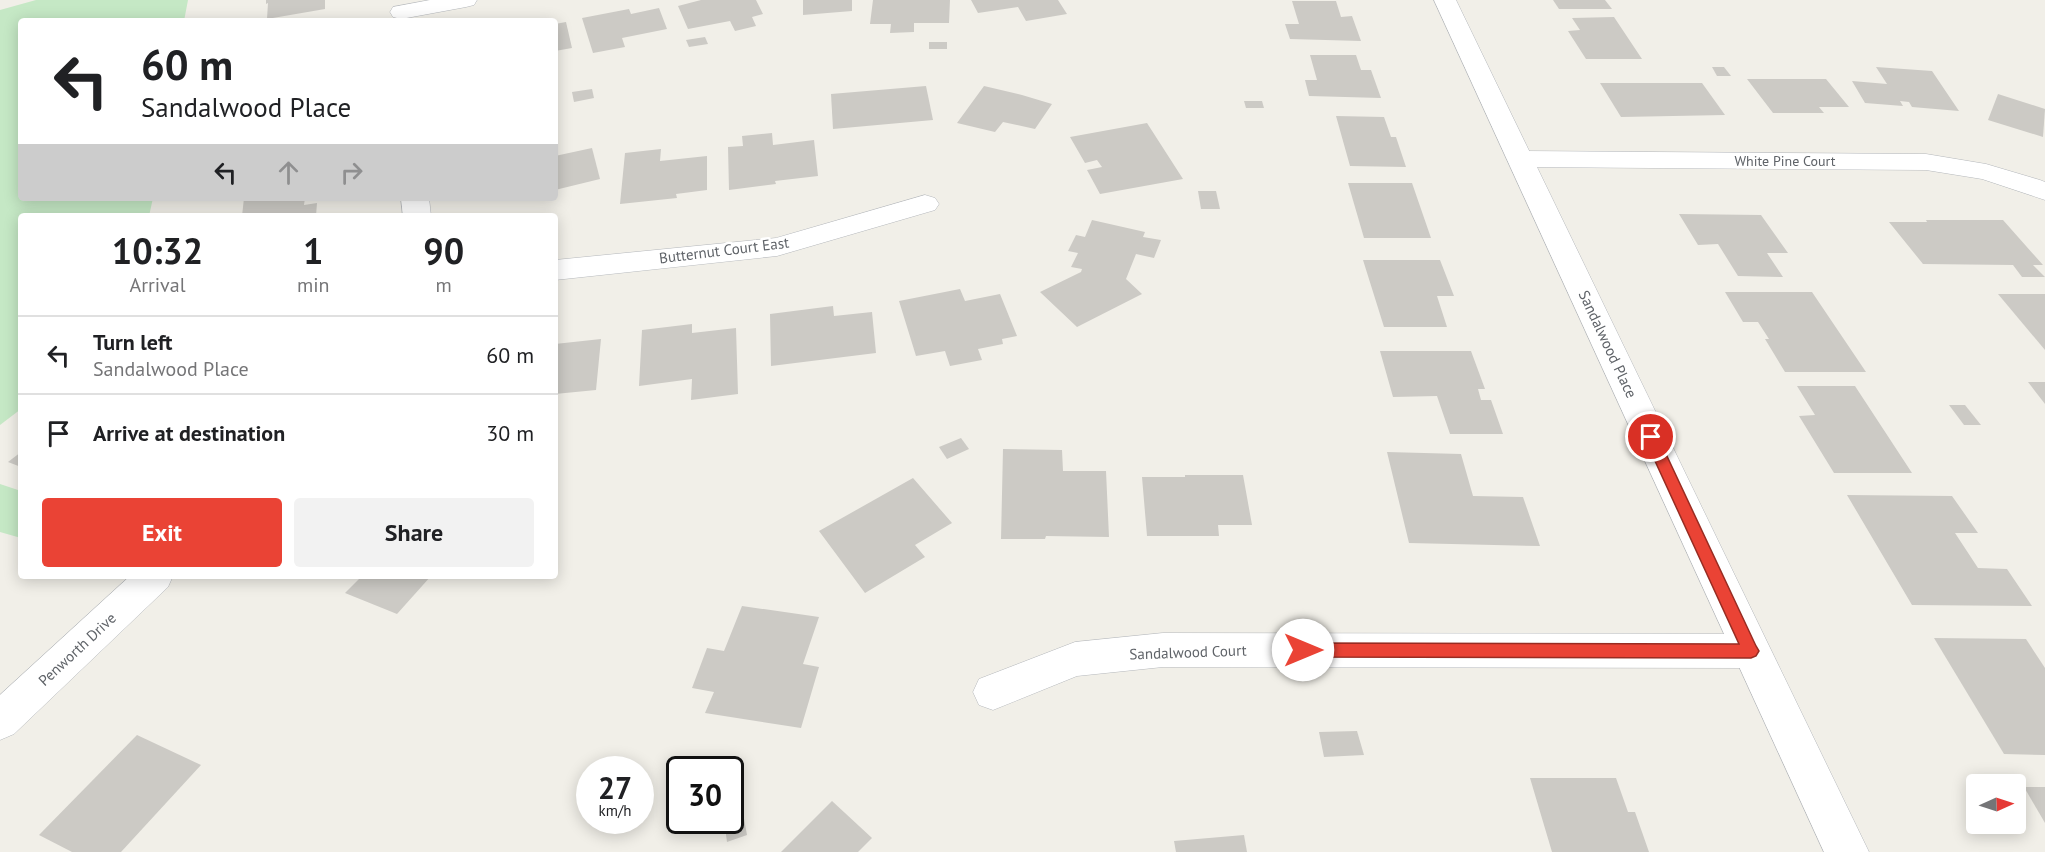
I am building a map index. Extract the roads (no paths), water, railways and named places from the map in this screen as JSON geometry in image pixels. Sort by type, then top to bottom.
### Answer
[{"type":"street","points":[[401,11],[466,0]]},
{"type":"street","name":"Sandalwood Place","points":[[1445,0],[1846,852]]},
{"type":"street","name":"White Pine Court","points":[[1521,159],[1926,162],[1991,173],[2045,192]]},
{"type":"street","name":"Butternut Court East","points":[[558,270],[777,247],[925,204]]},
{"type":"street","name":"Penworth Drive","points":[[0,721],[151,579]]},
{"type":"street","name":"Sandalwood Court","points":[[993,692],[1075,659],[1163,650],[1751,651]]}]
